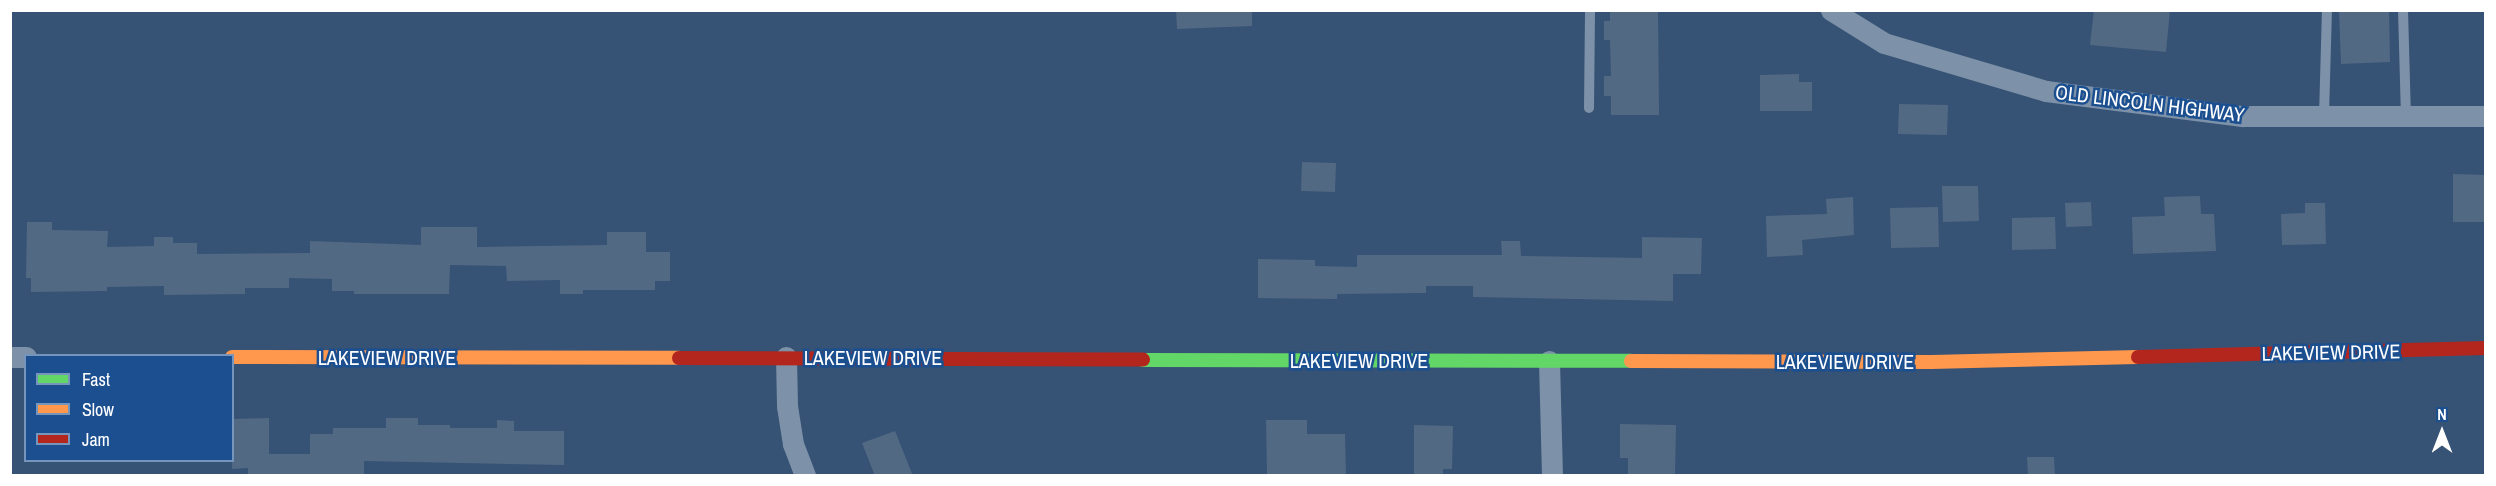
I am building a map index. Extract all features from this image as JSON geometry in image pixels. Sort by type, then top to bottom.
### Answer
[{"type":"street","name":"OLD LINCOLN HIGHWAY","points":[[1831,10],[1884,43],[2046,91],[2242,116],[2486,116]]},
{"type":"street","name":"LAKEVIEW DRIVE","points":[[234,357],[1931,362],[2486,348]]},
{"type":"street","points":[[786,357],[787,406],[793,444],[805,476]]},
{"type":"street","points":[[1549,361],[1552,476]]},
{"type":"lane","points":[[1589,108],[1590,10]]},
{"type":"lane","points":[[2324,116],[2327,10]]},
{"type":"lane","points":[[2403,10],[2406,116]]},
{"type":"building","points":[[1176,10],[1252,10],[1252,26],[1177,29]]},
{"type":"building","points":[[1610,10],[1658,10],[1659,115],[1611,115],[1611,96],[1604,96],[1604,76],[1611,76],[1610,40],[1604,40],[1604,21],[1610,21]]},
{"type":"building","points":[[2094,10],[2170,10],[2166,52],[2090,45]]},
{"type":"building","points":[[2339,10],[2389,10],[2390,62],[2341,64]]},
{"type":"building","points":[[1799,74],[1799,82],[1812,82],[1812,111],[1760,111],[1760,75]]},
{"type":"building","points":[[1899,104],[1948,105],[1947,135],[1898,134]]},
{"type":"building","points":[[1302,162],[1336,163],[1335,192],[1301,191]]},
{"type":"building","points":[[2453,174],[2486,175],[2486,222],[2453,222]]},
{"type":"building","points":[[1942,186],[1978,186],[1979,221],[1943,222]]},
{"type":"building","points":[[2200,196],[2201,214],[2214,214],[2216,251],[2133,254],[2132,217],[2165,216],[2164,197]]},
{"type":"building","points":[[1853,197],[1854,235],[1802,240],[1803,255],[1767,257],[1766,216],[1827,214],[1826,199]]},
{"type":"building","points":[[2091,202],[2092,226],[2066,227],[2065,203]]},
{"type":"building","points":[[2305,203],[2325,203],[2326,244],[2282,245],[2281,214],[2305,213]]},
{"type":"building","points":[[1938,207],[1939,247],[1891,248],[1890,208]]},
{"type":"building","points":[[2055,217],[2056,249],[2012,250],[2012,218]]},
{"type":"building","points":[[27,222],[52,222],[52,230],[108,231],[107,247],[154,246],[154,237],[173,237],[173,243],[197,243],[197,254],[310,253],[310,241],[421,245],[421,227],[477,227],[477,247],[607,245],[607,232],[646,232],[646,252],[670,252],[670,281],[655,281],[655,290],[583,290],[583,294],[560,294],[560,280],[507,281],[506,266],[450,265],[449,294],[354,294],[354,291],[332,291],[332,279],[289,278],[289,288],[245,288],[245,294],[164,295],[164,286],[107,287],[107,291],[31,292],[31,278],[26,278]]},
{"type":"building","points":[[1642,237],[1702,238],[1701,274],[1673,274],[1673,301],[1473,297],[1473,286],[1426,286],[1426,293],[1337,294],[1337,299],[1258,298],[1258,259],[1315,260],[1315,266],[1357,267],[1357,255],[1502,255],[1501,241],[1520,241],[1521,256],[1642,258]]},
{"type":"building","points":[[269,418],[269,454],[310,454],[310,434],[333,434],[333,428],[386,428],[386,418],[418,418],[418,425],[450,425],[450,428],[497,428],[497,420],[514,421],[514,431],[564,431],[564,465],[364,461],[364,476],[248,476],[248,468],[232,469],[234,419]]},
{"type":"building","points":[[1266,420],[1307,420],[1307,434],[1345,434],[1346,476],[1267,476]]},
{"type":"building","points":[[1620,424],[1676,425],[1675,476],[1628,476],[1628,458],[1620,458]]},
{"type":"building","points":[[1414,425],[1453,426],[1452,469],[1443,469],[1443,476],[1414,476]]},
{"type":"building","points":[[895,431],[913,476],[875,476],[862,443]]},
{"type":"building","points":[[2027,457],[2054,457],[2055,476],[2028,476]]},
{"type":"traffic: fast","points":[[1143,360],[1631,361]]},
{"type":"traffic: slow","points":[[234,357],[679,358]]},
{"type":"traffic: slow","points":[[1631,361],[1931,362],[2138,357]]},
{"type":"traffic: jam","points":[[2138,357],[2486,348]]},
{"type":"traffic: jam","points":[[679,358],[1143,360]]}]
